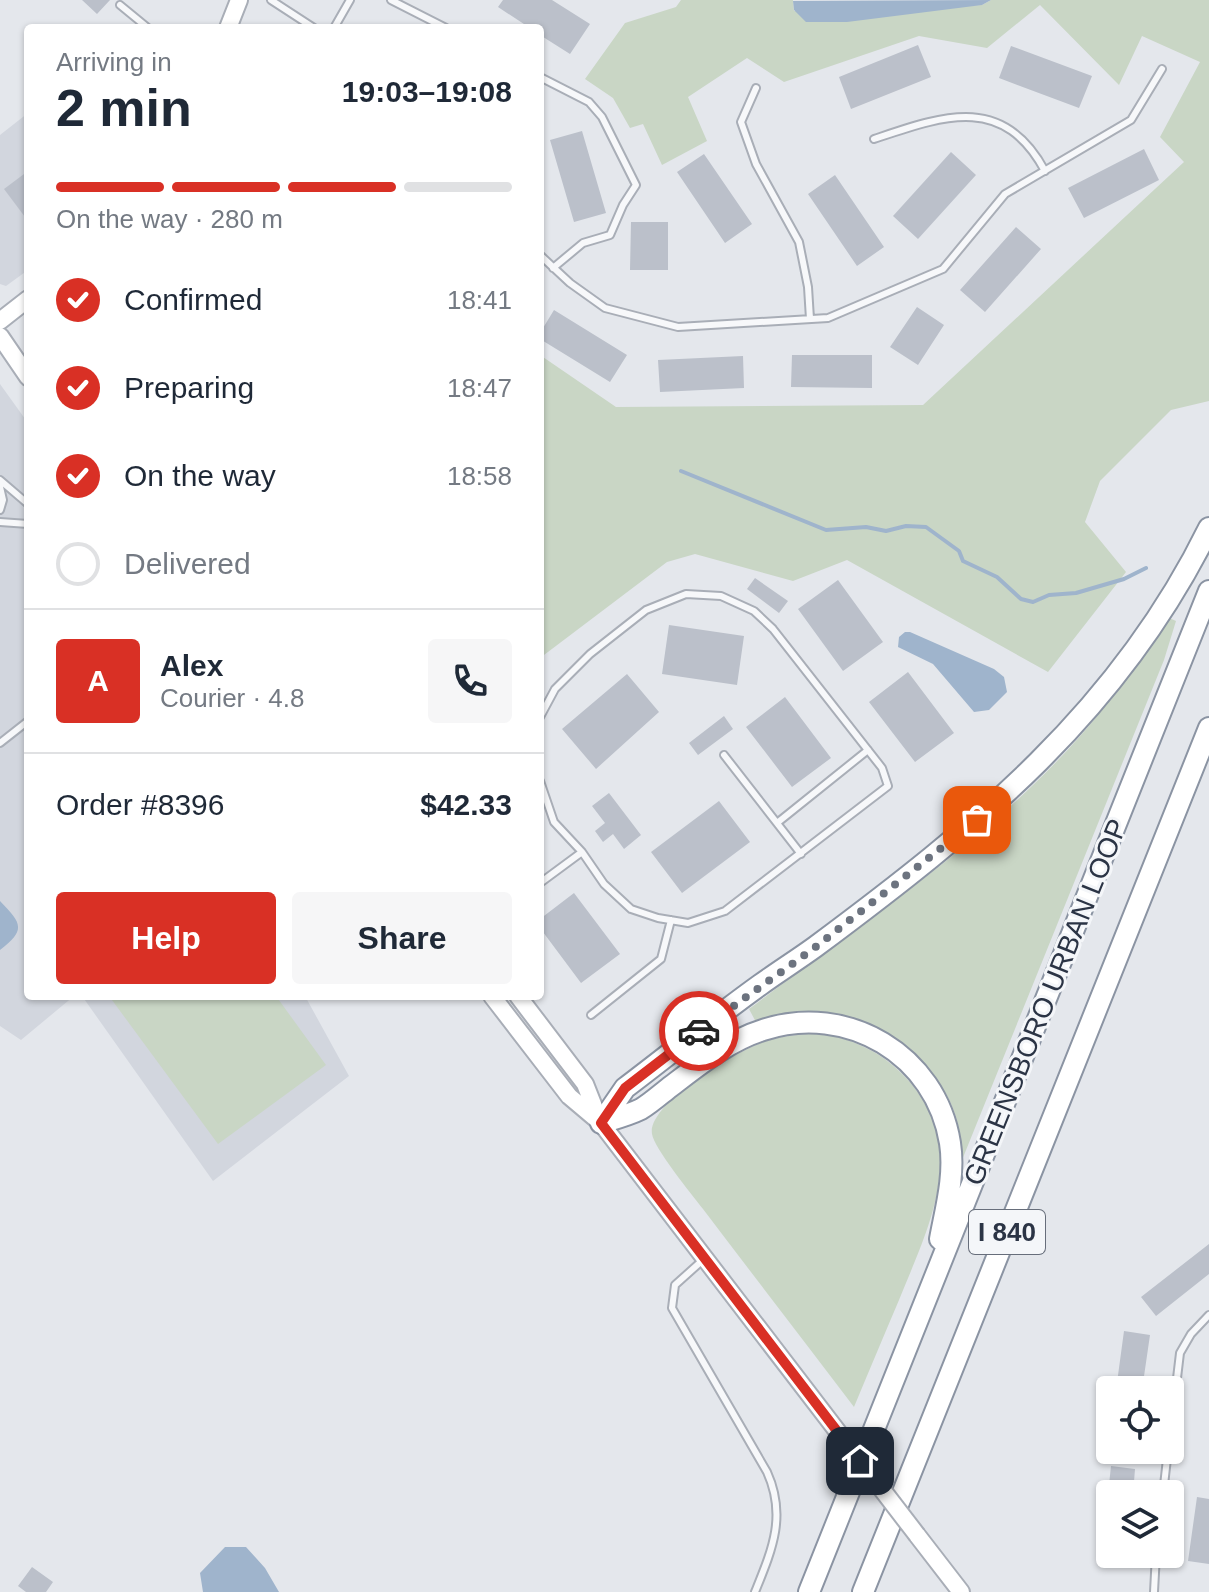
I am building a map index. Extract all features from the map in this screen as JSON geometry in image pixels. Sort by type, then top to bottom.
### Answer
[{"type":"highway","points":[[601,1123],[625,1088],[919,867],[1024,779],[1081,720],[1127,662],[1169,600],[1209,528]]},
{"type":"highway","name":"GREENSBORO URBAN LOOP","points":[[809,1592],[1209,591]]},
{"type":"highway","name":"GREENSBORO URBAN LOOP","points":[[863,1592],[1209,728]]},
{"type":"highway","points":[[601,1123],[641,1109],[716,1053],[762,1030],[812,1022],[845,1026],[877,1039],[904,1058],[921,1076],[935,1097],[948,1129],[951,1179],[930,1289]]},
{"type":"main road","points":[[230,24],[239,0]]},
{"type":"main road","points":[[0,321],[24,302]]},
{"type":"main road","points":[[0,336],[24,371]]},
{"type":"main road","points":[[495,1000],[569,1096],[601,1123],[961,1592]]},
{"type":"main road","points":[[521,1000],[585,1084],[601,1123]]},
{"type":"lane","points":[[271,0],[308,24]]},
{"type":"lane","points":[[336,24],[350,0]]},
{"type":"lane","points":[[391,0],[438,24]]},
{"type":"lane","points":[[120,5],[143,24]]},
{"type":"lane","points":[[544,259],[570,283],[605,308],[678,327],[828,318],[943,269],[1005,194],[1131,120],[1162,69]]},
{"type":"lane","points":[[544,79],[589,102],[602,117],[636,185],[610,235],[583,243],[553,268]]},
{"type":"lane","points":[[756,88],[741,122],[756,164],[799,242],[808,287],[810,319]]},
{"type":"lane","points":[[874,139],[926,122],[970,114],[1013,130],[1036,154],[1045,171]]},
{"type":"lane","points":[[0,480],[24,501]]},
{"type":"lane","points":[[0,487],[3,500],[0,510]]},
{"type":"lane","points":[[0,522],[24,524]]},
{"type":"lane","points":[[544,710],[555,689],[590,654],[646,610],[686,594],[721,596],[754,611],[773,629],[882,768],[888,786],[725,911],[688,923],[631,909],[604,884],[582,852],[554,822],[544,793]]},
{"type":"lane","points":[[0,743],[24,724]]},
{"type":"lane","points":[[777,823],[868,750]]},
{"type":"lane","points":[[724,755],[801,854]]},
{"type":"lane","points":[[544,880],[582,852]]},
{"type":"lane","points":[[591,1015],[661,959],[671,920]]},
{"type":"lane","points":[[704,1259],[675,1285],[672,1308],[767,1472],[776,1496],[776,1535],[755,1592]]},
{"type":"lane","points":[[1177,1376],[1180,1353],[1191,1334],[1209,1315]]},
{"type":"lane","points":[[1154,1592],[1155,1568]]},
{"type":"shaded area","points":[[24,116],[24,273],[6,286],[0,284],[0,135]]},
{"type":"shaded area","points":[[0,384],[24,417],[24,1000],[69,1000],[21,1040],[0,1026]]},
{"type":"shaded area","points":[[85,1000],[307,1000],[349,1076],[213,1181]]},
{"type":"green space","points":[[681,0],[793,0],[794,11],[982,5],[991,0],[1209,0],[1209,401],[1171,410],[1100,481],[1085,522],[1126,572],[1048,672],[847,560],[793,581],[695,554],[667,562],[544,655],[544,358],[616,407],[923,405],[1184,162],[1160,137],[1200,62],[1142,36],[1119,85],[1040,5],[987,48],[919,36],[784,82],[747,58],[688,97],[707,141],[662,165],[643,124],[630,128],[613,98],[585,79],[625,23],[676,7]]},
{"type":"green space","points":[[1167,617],[1176,621],[1164,660],[962,1160],[956,1117],[948,1098],[937,1080],[904,1047],[865,1023],[845,1016],[817,1013],[757,1024],[749,1009],[922,880],[1006,811],[1093,721]]},
{"type":"green space","points":[[112,1000],[279,1000],[326,1065],[218,1144]]},
{"type":"green space","points":[[820,1033],[869,1049],[899,1071],[926,1106],[937,1134],[940,1153],[937,1191],[927,1228],[854,1407],[674,1172],[652,1134],[654,1121],[664,1108],[679,1093],[717,1066],[766,1041]]},
{"type":"water","points":[[991,0],[982,5],[847,22],[806,22],[794,10],[793,1]]},
{"type":"water","points":[[905,632],[994,669],[1004,677],[1007,692],[989,710],[974,712],[933,664],[898,647],[899,637]]},
{"type":"water","points":[[0,901],[18,926],[14,937],[0,950]]},
{"type":"water","points":[[225,1547],[246,1547],[265,1568],[279,1592],[203,1592],[200,1573]]},
{"type":"building","points":[[82,0],[110,0],[97,14]]},
{"type":"building","points":[[503,0],[552,0],[590,24],[570,54],[544,38],[544,24],[524,24],[498,7]]},
{"type":"building","points":[[918,45],[931,77],[851,109],[839,77]]},
{"type":"building","points":[[1011,46],[1092,76],[1079,108],[999,78]]},
{"type":"building","points":[[582,131],[606,213],[574,222],[550,140]]},
{"type":"building","points":[[1144,149],[1159,180],[1084,218],[1068,188]]},
{"type":"building","points":[[951,152],[976,175],[918,239],[893,216]]},
{"type":"building","points":[[704,154],[752,224],[725,243],[677,172]]},
{"type":"building","points":[[24,174],[24,216],[4,189]]},
{"type":"building","points":[[835,175],[884,247],[857,266],[808,194]]},
{"type":"building","points":[[631,222],[668,222],[668,270],[630,270]]},
{"type":"building","points":[[1016,227],[1041,249],[985,312],[960,290]]},
{"type":"building","points":[[917,307],[944,325],[918,365],[890,347]]},
{"type":"building","points":[[554,310],[627,355],[610,382],[544,341],[544,326]]},
{"type":"building","points":[[792,355],[872,355],[872,388],[791,387]]},
{"type":"building","points":[[743,356],[744,388],[660,392],[658,360]]},
{"type":"building","points":[[755,578],[788,601],[779,613],[747,589]]},
{"type":"building","points":[[838,580],[883,642],[843,671],[798,609]]},
{"type":"building","points":[[669,625],[744,636],[737,685],[662,674]]},
{"type":"building","points":[[908,672],[954,733],[915,762],[869,702]]},
{"type":"building","points":[[627,674],[659,712],[596,769],[562,729]]},
{"type":"building","points":[[785,697],[831,758],[792,787],[746,727]]},
{"type":"building","points":[[724,716],[733,729],[698,755],[689,743]]},
{"type":"building","points":[[609,793],[641,835],[624,849],[613,834],[603,842],[595,831],[605,823],[592,806]]},
{"type":"building","points":[[719,801],[750,842],[682,893],[651,852]]},
{"type":"building","points":[[574,893],[620,954],[581,983],[544,933],[544,916]]},
{"type":"building","points":[[1209,1244],[1209,1274],[1156,1316],[1141,1297]]},
{"type":"building","points":[[1124,1331],[1150,1335],[1144,1376],[1118,1376]]},
{"type":"building","points":[[1111,1466],[1135,1469],[1134,1480],[1110,1480]]},
{"type":"building","points":[[1197,1497],[1209,1499],[1209,1564],[1188,1561]]},
{"type":"building","points":[[32,1567],[53,1582],[46,1592],[26,1592],[18,1586]]},
{"type":"waterway","points":[[681,471],[826,530],[866,527],[886,531],[906,526],[926,527],[959,551],[963,561],[997,577],[1021,599],[1033,602],[1049,595],[1076,593],[1124,579],[1146,568]]},
{"type":"way so far","points":[[699,1031],[813,949],[977,820]]},
{"type":"route","points":[[699,1031],[625,1088],[601,1123],[860,1461]]}]
